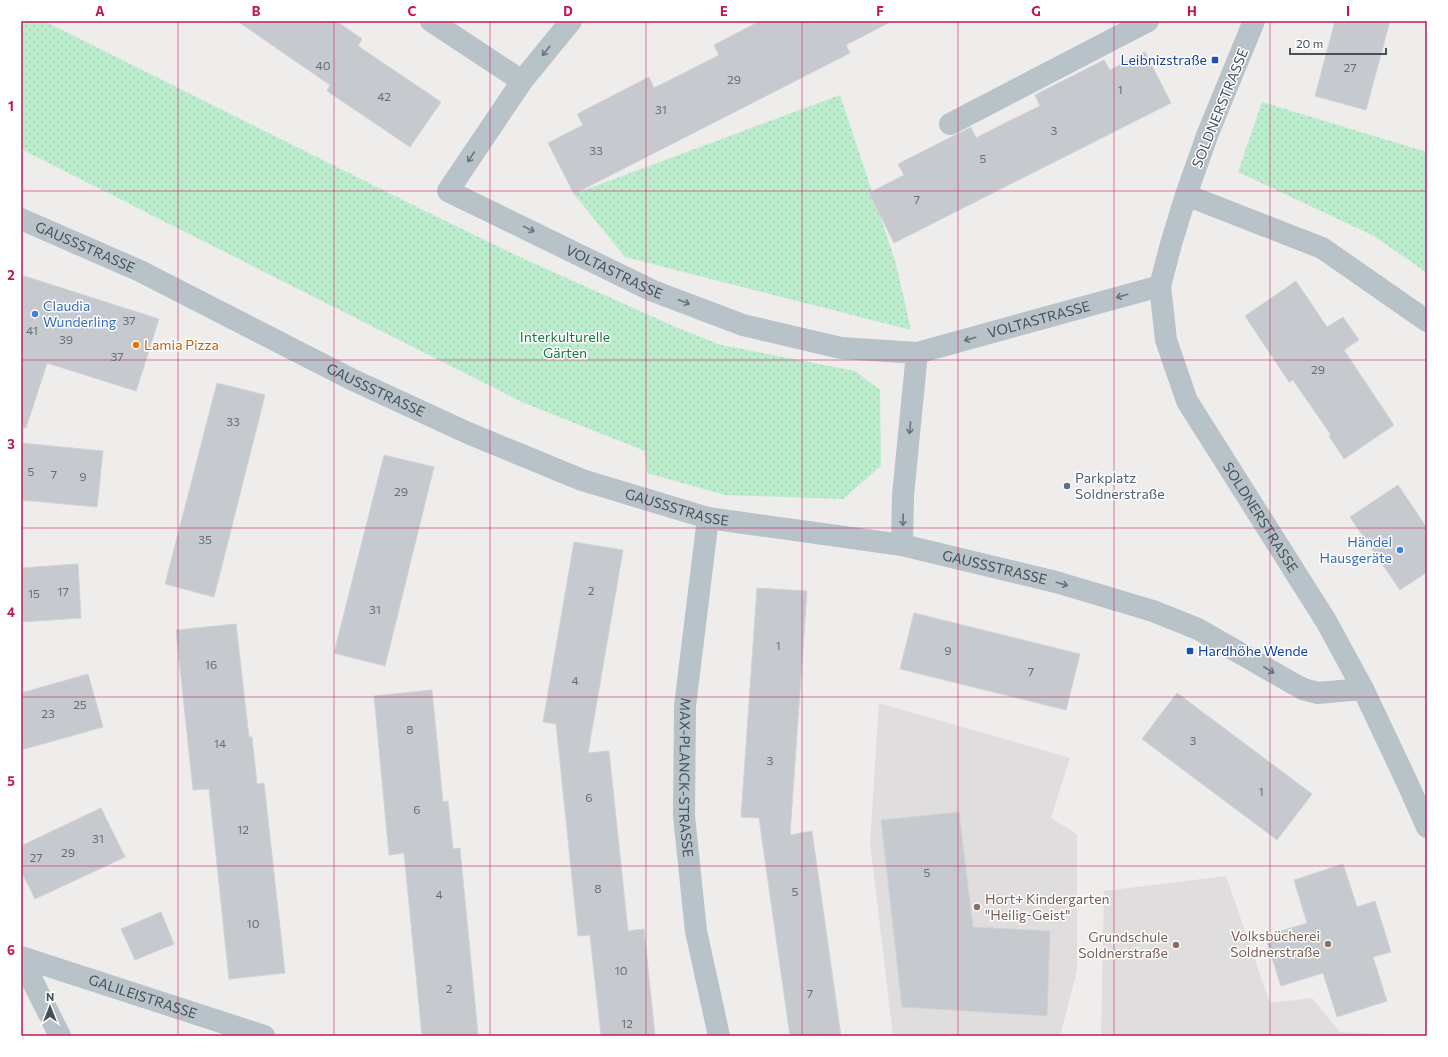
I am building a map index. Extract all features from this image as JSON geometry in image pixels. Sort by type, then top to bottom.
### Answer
[{"type":"street","points":[[431,21],[522,82]]},
{"type":"street","name":"VOLTASTRASSE","points":[[571,21],[522,82],[448,191],[653,291],[743,325],[841,348],[917,353],[1160,286]]},
{"type":"street","points":[[950,124],[1148,21]]},
{"type":"street","name":"SOLDNERSTRASSE","points":[[1254,21],[1208,133],[1186,195],[1171,244],[1160,286],[1166,340],[1187,401],[1326,621],[1363,689],[1427,827]]},
{"type":"street","points":[[1186,195],[1322,248],[1427,321]]},
{"type":"street","name":"GAUSSSTRASSE","points":[[21,219],[140,272],[353,380],[468,433],[582,480],[708,518],[902,544],[1056,582],[1153,610],[1198,629],[1303,689],[1318,693],[1363,689]]},
{"type":"street","points":[[902,544],[903,495],[917,353]]},
{"type":"street","name":"MAX-PLANCK-STRASSE","points":[[708,518],[685,706],[684,816],[696,931],[719,1036]]},
{"type":"street","points":[[21,957],[60,1036]]},
{"type":"street","name":"GALILEISTRASSE","points":[[21,957],[264,1036]]},
{"type":"shaded area","name":"Hort+ Kindergarten \"Heilig-Geist\"","points":[[879,703],[1070,758],[1051,818],[1077,834],[1077,971],[1060,1036],[893,1036],[870,842]]},
{"type":"shaded area","name":"Grundschule Soldnerstraße","points":[[1226,876],[1270,1003],[1312,998],[1340,1032],[1427,1036],[1101,1036],[1104,891]]},
{"type":"green space","name":"Interkulturelle Gärten","points":[[21,21],[44,21],[429,213],[524,259],[678,328],[721,345],[855,371],[880,390],[881,466],[843,499],[725,495],[647,473],[645,451],[524,403],[21,149]]},
{"type":"green space","points":[[840,95],[896,264],[911,330],[625,257],[574,194]]},
{"type":"green space","points":[[1262,102],[1427,152],[1427,273],[1374,236],[1238,172]]},
{"type":"building","points":[[237,21],[336,21],[362,39],[358,46],[441,102],[410,147],[327,91],[330,85]]},
{"type":"building","points":[[760,21],[892,21],[846,45],[850,53],[574,194],[548,143],[583,125],[577,114],[649,77],[654,88],[686,72],[719,55],[714,45]]},
{"type":"building","points":[[1335,21],[1390,21],[1366,110],[1315,96]]},
{"type":"building","points":[[1145,52],[1171,103],[894,243],[869,193],[904,175],[898,164],[971,127],[976,138],[1040,106],[1035,95],[1104,60],[1110,70]]},
{"type":"building","points":[[21,275],[159,319],[136,391],[47,363],[26,428],[21,427]]},
{"type":"building","points":[[1296,281],[1327,327],[1343,317],[1359,340],[1344,350],[1394,425],[1344,459],[1329,436],[1331,435],[1293,380],[1289,382],[1245,316]]},
{"type":"building","points":[[217,383],[265,395],[214,597],[165,584]]},
{"type":"building","points":[[21,443],[103,451],[97,507],[21,500]]},
{"type":"building","points":[[384,455],[434,467],[385,666],[334,653]]},
{"type":"building","name":"Händel Hausgeräte","points":[[1398,485],[1427,528],[1427,572],[1400,590],[1350,517]]},
{"type":"building","points":[[574,542],[623,550],[588,753],[609,751],[628,931],[644,929],[655,1036],[601,1036],[590,935],[578,936],[556,724],[543,722]]},
{"type":"building","points":[[78,564],[81,618],[21,622],[21,568]]},
{"type":"building","points":[[757,588],[807,591],[790,835],[812,831],[841,1036],[790,1036],[759,818],[741,817]]},
{"type":"building","points":[[914,613],[1080,654],[1066,710],[900,669]]},
{"type":"building","points":[[236,624],[249,737],[252,737],[257,784],[264,783],[285,973],[229,979],[209,789],[193,790],[176,630]]},
{"type":"building","points":[[88,674],[103,727],[21,750],[21,693]]},
{"type":"building","points":[[432,690],[443,802],[448,801],[453,849],[460,848],[478,1034],[422,1036],[404,853],[389,855],[374,696]]},
{"type":"building","points":[[1177,693],[1312,794],[1277,840],[1142,739]]},
{"type":"building","points":[[101,808],[125,857],[35,899],[21,871],[21,846]]},
{"type":"building","points":[[959,812],[973,927],[1050,931],[1047,1016],[902,1007],[881,820]]},
{"type":"building","name":"Volksbücherei Soldnerstraße","points":[[1343,864],[1357,907],[1375,901],[1391,952],[1373,957],[1387,1001],[1337,1017],[1323,973],[1281,986],[1265,936],[1307,923],[1294,880]]},
{"type":"building","points":[[161,912],[174,944],[135,960],[121,929]]},
{"type":"place","name":"Leibnizstraße","points":[[1215,60]]},
{"type":"place","name":"Claudia Wunderling","points":[[35,314]]},
{"type":"place","name":"Lamia Pizza","points":[[136,345]]},
{"type":"place","name":"Parkplatz Soldnerstraße","points":[[1067,486]]},
{"type":"place","name":"Händel Hausgeräte","points":[[1400,550]]},
{"type":"place","name":"Hardhöhe Wende","points":[[1190,651]]},
{"type":"place","name":"Hort+ Kindergarten \"Heilig-Geist\"","points":[[977,907]]},
{"type":"place","name":"Volksbücherei Soldnerstraße","points":[[1328,944]]},
{"type":"place","name":"Grundschule Soldnerstraße","points":[[1176,945]]}]
